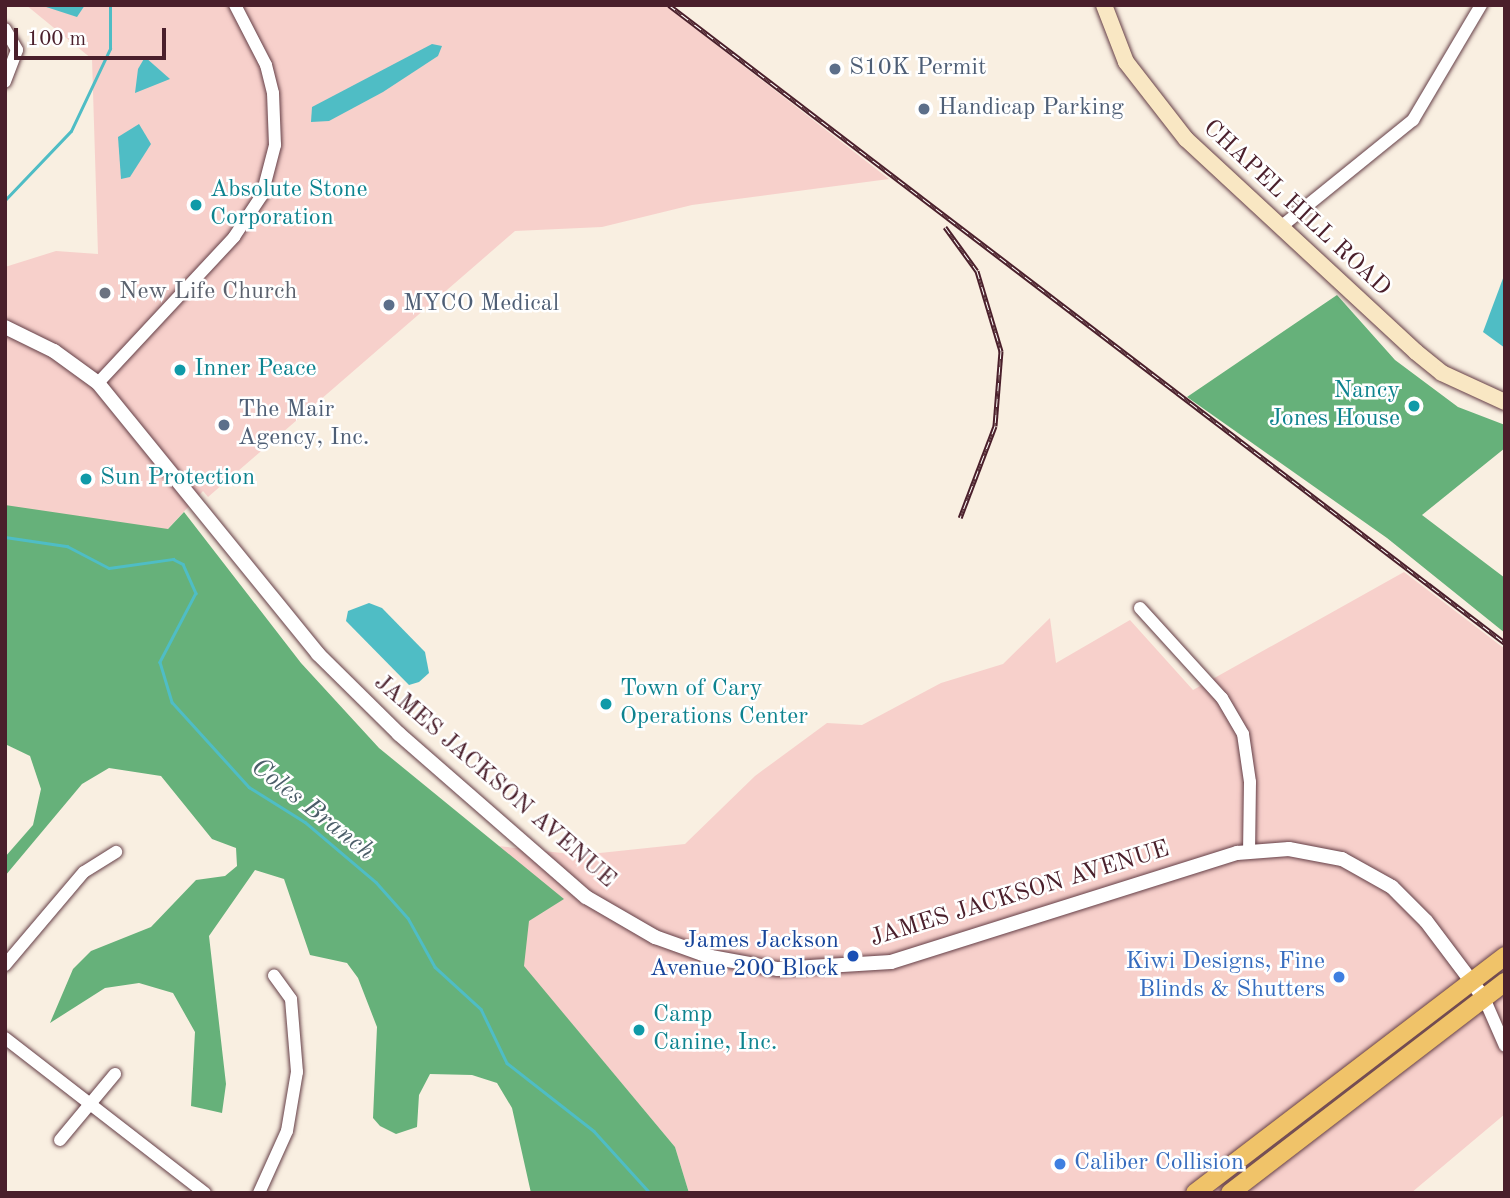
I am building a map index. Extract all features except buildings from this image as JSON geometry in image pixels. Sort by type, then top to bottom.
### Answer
[{"type":"main road","name":"CHAPEL HILL ROAD","points":[[1104,5],[1126,62],[1186,139],[1433,366],[1505,402]]},
{"type":"main road","points":[[1195,1193],[1505,956]]},
{"type":"main road","points":[[1230,1193],[1505,982]]},
{"type":"street","points":[[98,383],[234,237],[261,195],[275,145],[273,93],[266,65],[234,5]]},
{"type":"street","points":[[1282,226],[1413,120],[1481,5]]},
{"type":"street","points":[[5,29],[17,50],[5,82]]},
{"type":"street","name":"JAMES JACKSON AVENUE","points":[[5,327],[54,351],[98,383],[317,654],[561,877],[655,937],[711,957],[778,969],[893,962],[1249,851],[1307,850],[1371,873],[1426,921],[1484,998]]},
{"type":"street","points":[[1140,608],[1222,698],[1242,734],[1250,769],[1249,851]]},
{"type":"street","points":[[5,965],[84,872],[116,852]]},
{"type":"street","points":[[259,1193],[287,1132],[297,1072],[291,999],[274,976]]},
{"type":"street","points":[[1484,998],[1505,1046]]},
{"type":"street","points":[[5,1038],[88,1106],[205,1193]]},
{"type":"street","points":[[61,1140],[115,1074]]},
{"type":"shaded area","points":[[26,5],[665,5],[889,179],[692,205],[602,227],[515,231],[208,497],[203,491],[153,545],[5,531],[5,267],[56,251],[98,254],[92,59]]},
{"type":"shaded area","points":[[1404,572],[1505,649],[1505,1114],[1411,1193],[689,1193],[675,1147],[447,875],[488,845],[581,855],[685,844],[755,776],[827,723],[862,725],[941,683],[1003,664],[1050,618],[1056,663],[1130,620],[1193,690]]},
{"type":"green space","points":[[1337,295],[1395,360],[1458,407],[1505,425],[1505,448],[1422,515],[1505,578],[1505,633],[1387,538],[1187,397]]},
{"type":"green space","points":[[5,505],[168,529],[184,512],[301,663],[379,748],[564,899],[529,921],[524,966],[675,1147],[689,1193],[531,1193],[512,1108],[497,1083],[472,1075],[430,1074],[419,1095],[417,1127],[396,1134],[380,1126],[373,1118],[377,1027],[358,978],[347,963],[310,955],[284,879],[255,870],[209,936],[226,1084],[222,1113],[191,1106],[195,1032],[173,993],[139,983],[105,988],[50,1023],[73,969],[91,951],[151,927],[196,880],[225,876],[237,866],[236,848],[212,839],[161,776],[109,768],[82,784],[5,876],[5,857],[33,825],[41,789],[30,756],[5,744]]},
{"type":"water","points":[[40,5],[85,5],[77,17]]},
{"type":"water","points":[[432,44],[442,46],[438,56],[383,92],[329,121],[311,122],[312,107]]},
{"type":"water","points":[[145,57],[170,79],[135,93],[138,69]]},
{"type":"water","points":[[139,124],[151,144],[130,177],[121,179],[118,137]]},
{"type":"water","points":[[1505,273],[1505,348],[1483,332]]},
{"type":"water","points":[[369,603],[382,608],[425,652],[429,673],[419,682],[409,685],[346,621],[348,611]]},
{"type":"waterway","points":[[5,200],[71,131],[110,49],[110,5]]},
{"type":"waterway","name":"Coles Branch","points":[[5,537],[67,546],[109,568],[173,559],[183,564],[196,593],[160,662],[172,702],[249,787],[305,822],[376,882],[408,918],[435,967],[481,1009],[507,1063],[594,1131],[650,1193]]},
{"type":"railway","points":[[669,5],[1505,643]]},
{"type":"railway","points":[[945,227],[977,271],[1001,351],[995,426],[960,518]]},
{"type":"place","name":"S10K Permit","points":[[835,69]]},
{"type":"place","name":"Handicap Parking","points":[[924,109]]},
{"type":"place","name":"Absolute Stone Corporation","points":[[196,205]]},
{"type":"place","name":"New Life Church","points":[[105,293]]},
{"type":"place","name":"MYCO Medical","points":[[389,305]]},
{"type":"place","name":"Inner Peace","points":[[180,370]]},
{"type":"place","name":"Nancy Jones House","points":[[1414,406]]},
{"type":"place","name":"The Mair Agency, Inc.","points":[[224,425]]},
{"type":"place","name":"Sun Protection","points":[[86,479]]},
{"type":"place","name":"Town of Cary Operations Center","points":[[606,704]]},
{"type":"place","name":"James Jackson Avenue 200 Block","points":[[853,956]]},
{"type":"place","name":"Kiwi Designs, Fine Blinds & Shutters","points":[[1339,977]]},
{"type":"place","name":"Camp Canine, Inc.","points":[[639,1030]]},
{"type":"place","name":"Caliber Collision","points":[[1060,1164]]}]
